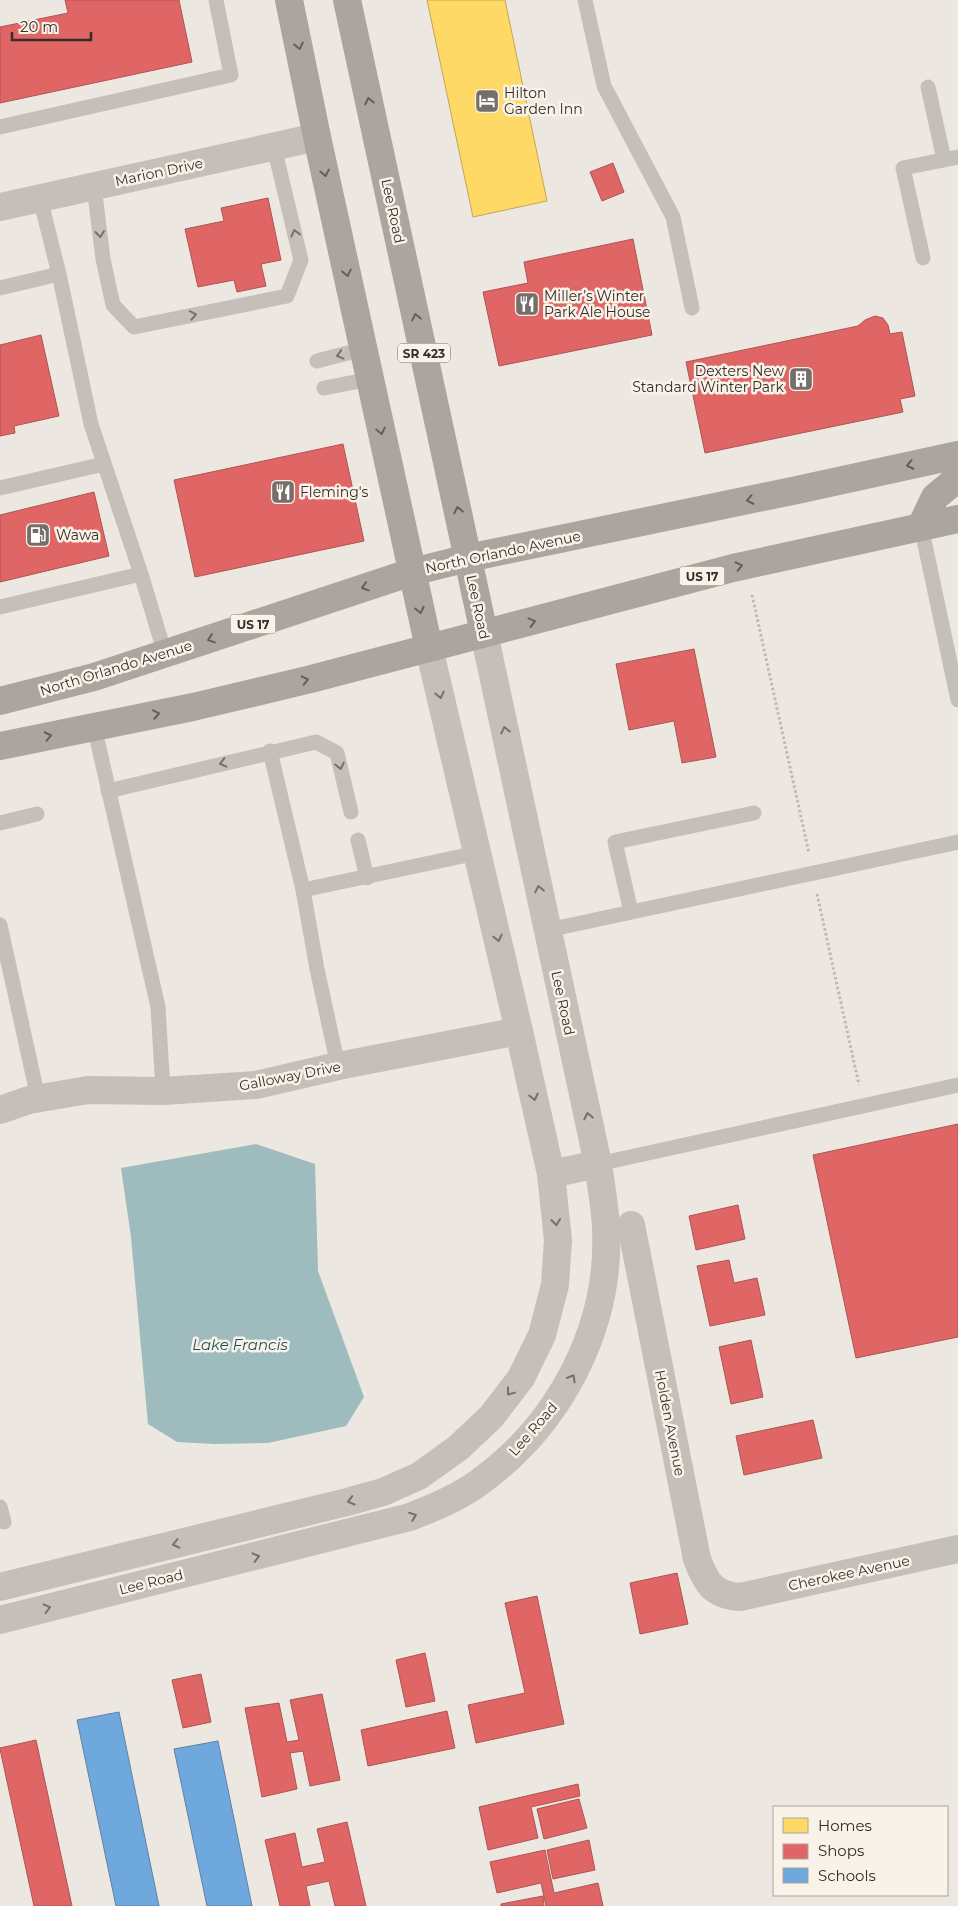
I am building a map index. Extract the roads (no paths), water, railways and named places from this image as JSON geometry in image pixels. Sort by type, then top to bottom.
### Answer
[{"type":"main road","points":[[289,0],[317,138],[429,648]]},
{"type":"main road","name":"Lee Road","points":[[347,0],[484,633]]},
{"type":"main road","name":"North Orlando Avenue","points":[[0,701],[94,677],[412,572],[468,558],[958,455]]},
{"type":"main road","points":[[921,526],[934,497],[958,478]]},
{"type":"main road","name":"US 17","points":[[0,746],[202,705],[311,679],[733,568],[958,518]]},
{"type":"street","name":"Marion Drive","points":[[0,207],[317,138]]},
{"type":"street","name":"Lee Road","points":[[0,1620],[410,1517],[450,1500],[481,1481],[521,1446],[552,1411],[575,1372],[594,1329],[604,1274],[606,1229],[598,1164],[484,633]]},
{"type":"street","points":[[0,1587],[383,1492],[419,1476],[458,1448],[491,1418],[521,1378],[542,1335],[555,1285],[558,1240],[551,1174],[429,648]]},
{"type":"street","name":"Galloway Drive","points":[[0,1110],[38,1098],[88,1090],[163,1091],[256,1085],[338,1066],[519,1031]]},
{"type":"street","points":[[551,1174],[598,1164]]},
{"type":"street","name":"Holden Avenue","points":[[631,1225],[697,1559],[704,1577],[715,1590],[728,1596],[740,1597]]},
{"type":"street","points":[[213,1535],[221,1565]]},
{"type":"street","name":"Cherokee Avenue","points":[[740,1597],[958,1549]]},
{"type":"lane","points":[[0,127],[231,75],[216,0]]},
{"type":"lane","points":[[585,0],[604,86],[673,217],[692,308]]},
{"type":"lane","points":[[923,258],[903,168],[951,158],[928,87]]},
{"type":"lane","points":[[94,186],[103,259],[113,305],[134,327],[287,296],[301,260],[274,147]]},
{"type":"lane","points":[[40,198],[59,274],[91,424],[141,574],[165,654]]},
{"type":"lane","points":[[0,288],[59,274]]},
{"type":"lane","points":[[316,361],[363,349]]},
{"type":"lane","points":[[324,388],[370,379]]},
{"type":"lane","points":[[0,488],[104,464]]},
{"type":"lane","points":[[921,526],[958,700]]},
{"type":"lane","points":[[0,607],[141,574]]},
{"type":"lane","points":[[94,726],[158,1007],[163,1091]]},
{"type":"lane","points":[[108,791],[270,751],[316,742],[337,753],[351,812]]},
{"type":"lane","points":[[270,751],[303,890],[338,1066]]},
{"type":"lane","points":[[631,912],[615,842],[754,813]]},
{"type":"lane","points":[[0,823],[37,814]]},
{"type":"lane","points":[[358,840],[367,878]]},
{"type":"lane","points":[[548,930],[958,842]]},
{"type":"lane","points":[[303,890],[478,853]]},
{"type":"lane","points":[[0,925],[38,1098]]},
{"type":"lane","points":[[598,1164],[958,1085]]},
{"type":"lane","points":[[0,1507],[4,1522]]},
{"type":"water","name":"Lake Francis","points":[[256,1144],[315,1164],[318,1271],[364,1397],[346,1426],[268,1443],[214,1444],[177,1442],[148,1424],[131,1237],[121,1168]]},
{"type":"place","name":"Hilton Garden Inn","points":[[487,101]]},
{"type":"place","name":"Miller’s Winter Park Ale House","points":[[527,304]]},
{"type":"place","name":"Dexters New Standard Winter Park","points":[[801,379]]},
{"type":"place","name":"Fleming's","points":[[283,492]]},
{"type":"place","name":"Wawa","points":[[38,535]]}]
